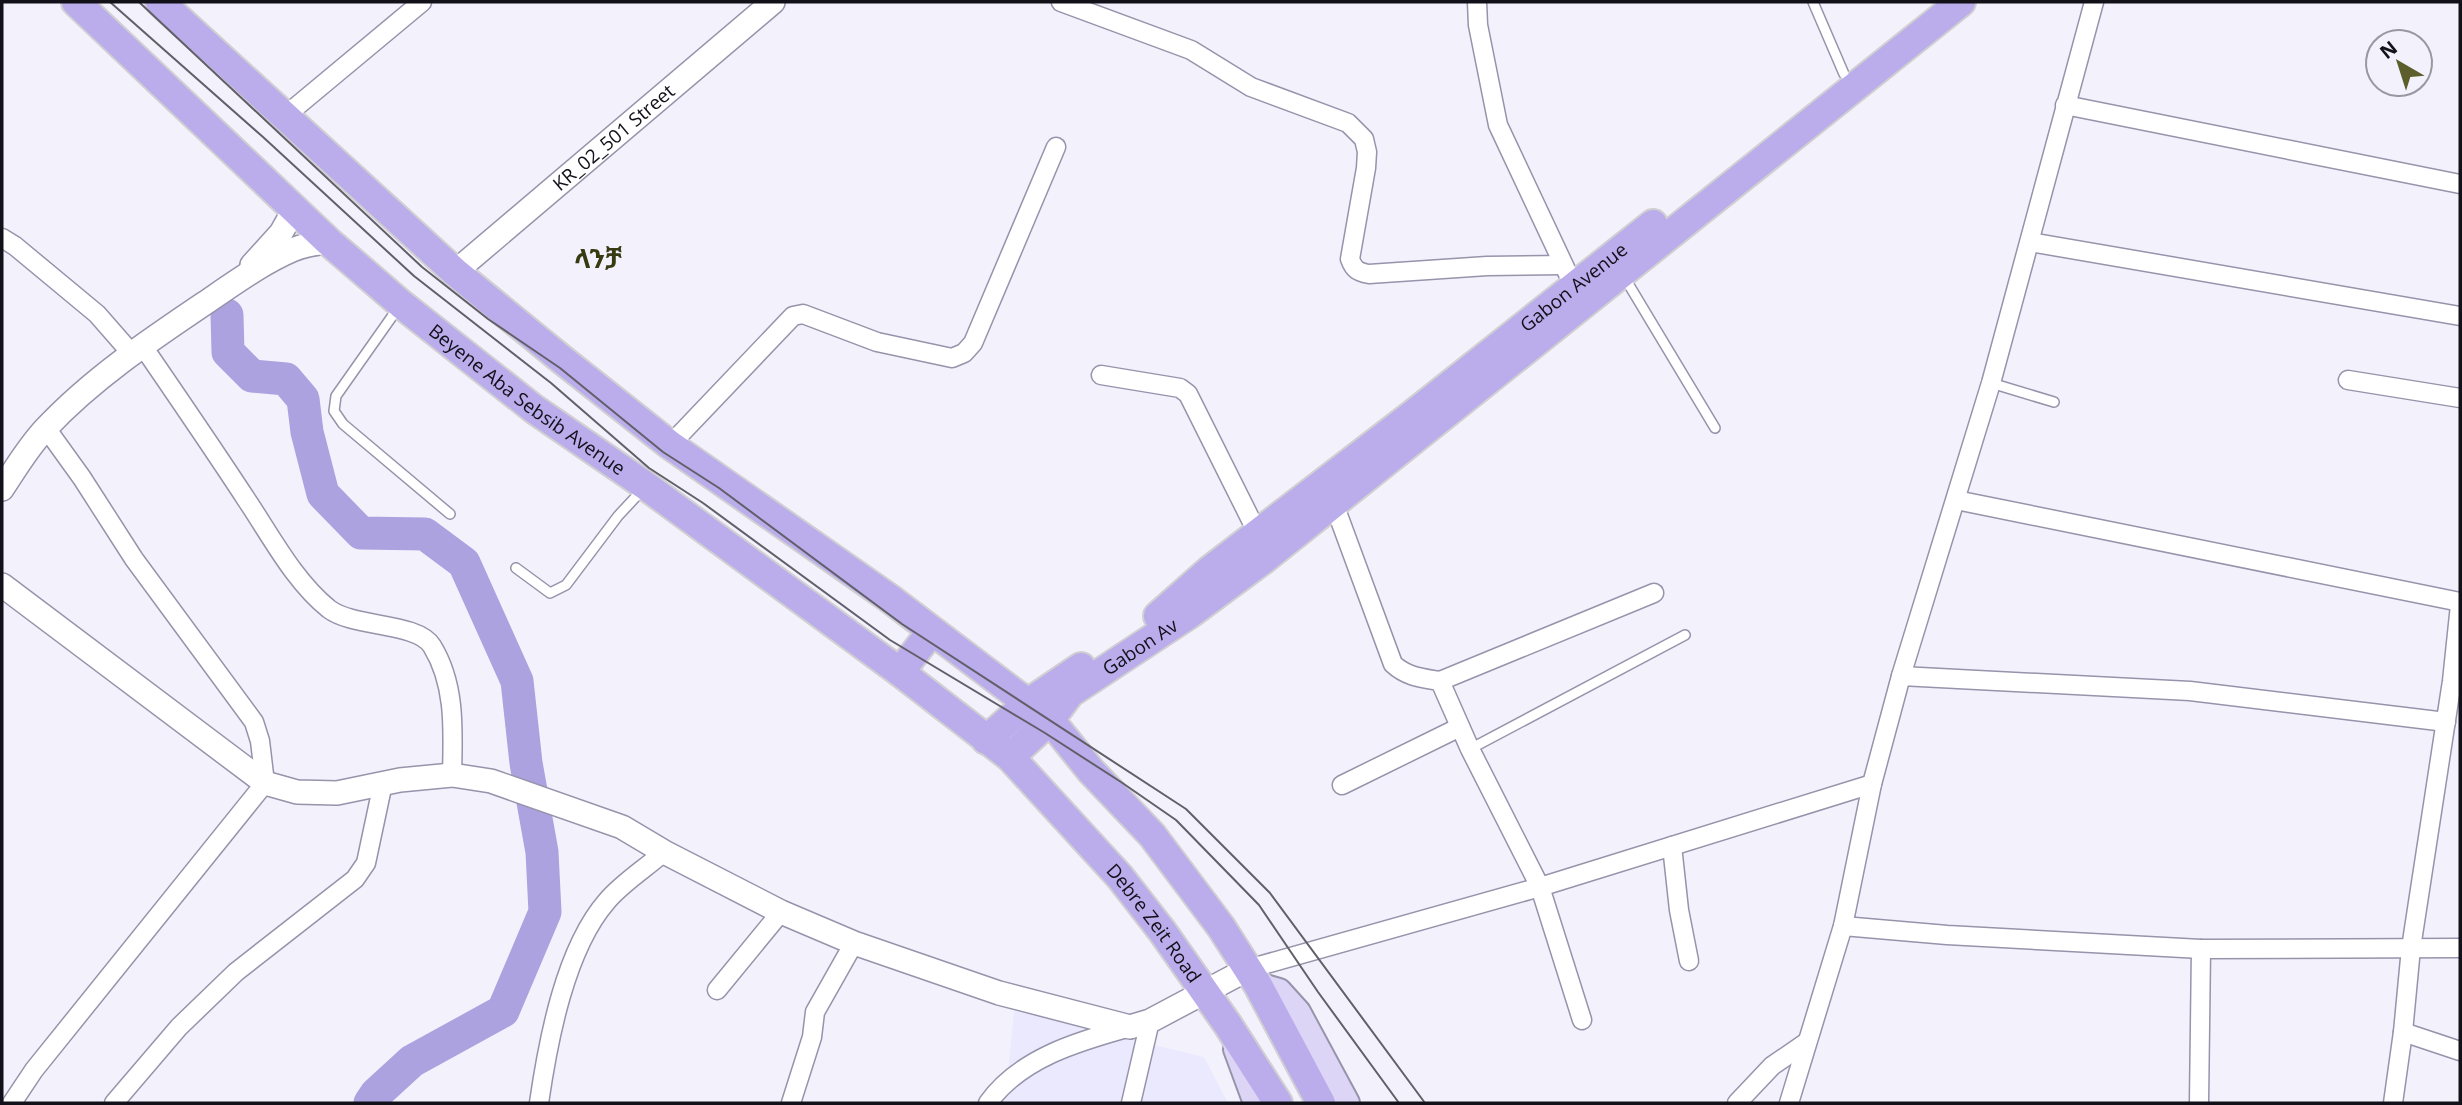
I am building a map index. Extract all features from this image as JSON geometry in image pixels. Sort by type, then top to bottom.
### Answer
[{"type":"main road","name":"Beyene Aba Sebsib Avenue","points":[[76,2],[329,242],[401,304],[534,409],[646,486],[901,673],[1010,757]]},
{"type":"main road","points":[[160,2],[455,272],[670,445],[889,598],[1039,712],[1152,835],[1221,927],[1253,977],[1321,1103]]},
{"type":"main road","name":"Gabon Avenue","points":[[1268,541],[1575,284],[1937,2]]},
{"type":"main road","name":"Gabon Avenue","points":[[1210,570],[1334,504],[1575,284],[1623,273],[1961,2]]},
{"type":"main road","name":"Gabon Av","points":[[1039,712],[1188,615],[1268,541]]},
{"type":"main road","name":"Gabon Av","points":[[1010,757],[1039,712],[1161,614],[1210,570]]},
{"type":"main road","points":[[901,673],[931,632]]},
{"type":"main road","points":[[986,740],[1039,712]]},
{"type":"main road","name":"Debre Zeit Road","points":[[1010,757],[1120,877],[1162,931],[1228,1025],[1278,1103]]},
{"type":"main road","points":[[1253,977],[1279,991],[1298,1012],[1347,1103]]},
{"type":"main road","points":[[1228,1025],[1256,1103]]},
{"type":"street","points":[[285,116],[422,2]]},
{"type":"street","name":"KR_02_501 Street","points":[[455,272],[773,2]]},
{"type":"street","points":[[1061,2],[1191,50],[1251,87],[1348,122],[1364,139],[1367,152],[1350,259],[1353,268],[1359,272],[1369,274],[1487,266],[1575,284]]},
{"type":"street","points":[[1477,2],[1478,25],[1498,125],[1575,284]]},
{"type":"street","points":[[1789,1103],[1843,926],[1872,784],[1900,676],[1991,383],[2094,2]]},
{"type":"street","points":[[2065,105],[2460,184]]},
{"type":"street","points":[[670,445],[793,316],[803,314],[877,342],[952,358],[964,353],[973,343],[1056,147]]},
{"type":"street","points":[[232,284],[281,233],[295,208]]},
{"type":"street","points":[[2,238],[87,305],[137,350],[292,570],[330,610],[363,623],[410,631],[430,643],[442,667],[451,699],[454,719],[452,775]]},
{"type":"street","points":[[2,489],[27,449],[46,428],[87,390],[137,350],[232,284],[292,250],[309,244],[329,242]]},
{"type":"street","points":[[2030,242],[2460,316]]},
{"type":"street","points":[[1101,375],[1180,388],[1188,394],[1268,541]]},
{"type":"street","points":[[2348,380],[2460,398]]},
{"type":"street","points":[[12,1103],[34,1070],[265,783],[260,741],[254,722],[134,559],[46,428]]},
{"type":"street","points":[[1956,500],[2460,604],[2456,683],[2446,722],[2411,947],[2393,1103]]},
{"type":"street","points":[[1334,504],[1393,664],[1401,672],[1411,676],[1440,681],[1654,593]]},
{"type":"street","points":[[2,585],[265,783],[297,792],[337,793],[383,783],[452,775],[491,781],[622,827],[664,852],[781,912],[854,943],[999,993],[1140,1024]]},
{"type":"street","points":[[1900,676],[2190,691],[2446,722]]},
{"type":"street","points":[[1440,681],[1470,749],[1540,887],[1582,1020]]},
{"type":"street","points":[[1342,785],[1460,727]]},
{"type":"street","points":[[114,1103],[179,1027],[236,972],[355,879],[366,863],[383,783]]},
{"type":"street","points":[[988,1103],[1011,1079],[1044,1057],[1080,1041],[1140,1024],[1205,993],[1872,784]]},
{"type":"street","points":[[1672,846],[1679,910],[1689,961]]},
{"type":"street","points":[[539,1103],[565,981],[583,936],[607,900],[664,852]]},
{"type":"street","points":[[718,990],[781,912]]},
{"type":"street","points":[[1843,926],[1947,936],[2201,949],[2460,948]]},
{"type":"street","points":[[791,1103],[812,1037],[815,1012],[854,943]]},
{"type":"street","points":[[2199,1103],[2201,949]]},
{"type":"street","points":[[1131,1103],[1140,1024]]},
{"type":"street","points":[[2403,1032],[2460,1051]]},
{"type":"street","points":[[1737,1103],[1772,1066],[1807,1042]]},
{"type":"lane","points":[[1813,2],[1844,74]]},
{"type":"lane","points":[[1623,273],[1715,428]]},
{"type":"lane","points":[[401,304],[336,396],[334,411],[342,424],[450,514]]},
{"type":"lane","points":[[1991,383],[2053,402]]},
{"type":"lane","points":[[516,568],[550,593],[566,585],[618,516],[646,486]]},
{"type":"lane","points":[[1470,749],[1685,635]]},
{"type":"shaded area","points":[[1014,1011],[1204,1057],[1228,1103],[1005,1103]]},
{"type":"waterway","points":[[227,315],[228,352],[252,376],[286,379],[303,399],[307,432],[323,494],[361,533],[425,534],[464,563],[517,681],[526,763],[542,852],[545,912],[503,1011],[412,1061],[376,1094],[370,1103]]},
{"type":"tram line","points":[[110,2],[263,137],[414,276],[551,383],[649,468],[703,503],[890,640],[1045,733],[1176,820],[1259,905],[1399,1103]]},
{"type":"tram line","points":[[139,2],[422,267],[488,319],[560,368],[663,452],[719,488],[902,624],[1186,809],[1270,893],[1425,1103]]},
{"type":"district","name":"ላንቻ","points":[[598,259]]}]
